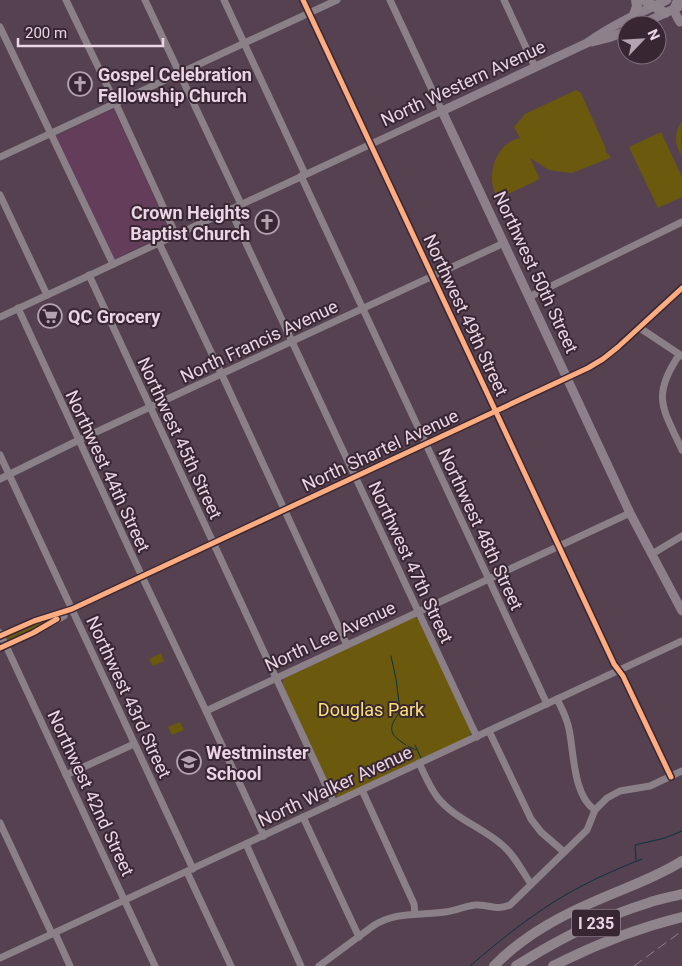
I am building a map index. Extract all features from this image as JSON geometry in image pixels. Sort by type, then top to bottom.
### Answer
[{"type":"highway","points":[[634,15],[637,6],[636,0]]},
{"type":"highway","points":[[644,0],[654,6],[676,7]]},
{"type":"highway","points":[[494,966],[502,957],[553,922],[591,902],[658,874],[682,861]]},
{"type":"highway","name":"I 235","points":[[516,966],[558,941],[608,918],[649,903],[682,894]]},
{"type":"highway","name":"I 235","points":[[553,966],[614,938],[682,917]]},
{"type":"main road","name":"North Western Avenue","points":[[634,15],[667,0]]},
{"type":"main road","points":[[676,7],[681,20]]},
{"type":"main road","points":[[676,7],[681,12],[681,20]]},
{"type":"main road","points":[[660,15],[676,7]]},
{"type":"main road","name":"North Western Avenue","points":[[442,111],[587,43],[617,24]]},
{"type":"main road","name":"North Western Avenue","points":[[587,43],[617,35]]},
{"type":"main road","name":"Northwest 50th Street","points":[[442,111],[630,513],[682,611]]},
{"type":"street","points":[[66,0],[176,235]]},
{"type":"street","points":[[145,0],[241,204]]},
{"type":"street","name":"Northwest 48th Street","points":[[224,0],[245,43],[363,309],[547,704]]},
{"type":"street","name":"Northwest 49th Street","points":[[303,0],[614,664],[623,676],[670,777]]},
{"type":"street","points":[[0,157],[337,0]]},
{"type":"street","name":"Northwest 50th Street","points":[[390,0],[442,111]]},
{"type":"street","points":[[504,0],[535,67]]},
{"type":"street","points":[[0,26],[112,264]]},
{"type":"street","name":"North Western Avenue","points":[[0,317],[442,111]]},
{"type":"street","points":[[0,195],[47,295]]},
{"type":"street","name":"Northwest 47th Street","points":[[230,209],[477,737]]},
{"type":"street","points":[[530,297],[682,222]]},
{"type":"street","points":[[158,243],[222,375],[347,645]]},
{"type":"street","name":"North Francis Avenue","points":[[0,479],[79,440],[504,243]]},
{"type":"street","name":"Northwest 45th Street","points":[[88,275],[334,803]]},
{"type":"street","name":"North Shartel Avenue","points":[[0,635],[34,621],[72,609],[567,378],[603,359],[681,291]]},
{"type":"street","name":"Northwest 44th Street","points":[[18,308],[264,836]]},
{"type":"street","points":[[640,328],[681,356],[666,376],[662,399],[665,413],[682,450]]},
{"type":"street","name":"Northwest 43rd Street","points":[[0,455],[134,744],[231,966]]},
{"type":"street","name":"North Lee Avenue","points":[[206,711],[630,513]]},
{"type":"street","points":[[652,554],[682,536]]},
{"type":"street","name":"North Shartel Avenue","points":[[3,646],[41,629],[72,609]]},
{"type":"street","name":"Northwest 42nd Street","points":[[0,635],[3,646],[66,775],[154,966]]},
{"type":"street","name":"North Walker Avenue","points":[[0,958],[682,641]]},
{"type":"street","points":[[557,699],[569,728],[580,788],[587,802],[595,810]]},
{"type":"street","points":[[489,731],[534,824],[564,852]]},
{"type":"street","points":[[66,775],[134,744]]},
{"type":"street","points":[[419,763],[431,787],[442,802],[453,812],[505,847],[531,884]]},
{"type":"street","points":[[320,966],[378,923],[387,919],[398,916],[445,912],[478,905],[506,907],[587,830],[595,810],[603,801],[615,793],[650,786],[682,772]]},
{"type":"street","points":[[362,790],[414,904],[415,914]]},
{"type":"street","points":[[303,817],[359,937]]},
{"type":"street","points":[[0,823],[70,966]]},
{"type":"street","points":[[246,844],[301,966]]},
{"type":"shaded area","points":[[113,109],[170,232],[114,259],[56,137]]},
{"type":"green space","points":[[576,90],[581,93],[610,158],[572,173],[549,170],[530,158],[539,177],[538,180],[497,199],[492,182],[493,166],[503,148],[508,143],[520,138],[514,127],[525,114]]},
{"type":"green space","points":[[682,121],[681,139],[682,156],[676,138]]},
{"type":"green space","points":[[661,132],[682,177],[682,197],[658,208],[629,147]]},
{"type":"green space","name":"Douglas Park","points":[[415,617],[418,619],[470,729],[469,737],[339,797],[333,794],[283,685],[283,679]]},
{"type":"green space","points":[[46,621],[38,627],[8,641],[6,637],[36,623]]},
{"type":"green space","points":[[161,653],[164,661],[153,666],[149,659]]},
{"type":"green space","points":[[180,722],[184,730],[172,735],[168,727]]},
{"type":"waterway","points":[[391,656],[400,710],[392,725],[392,732],[406,745]]},
{"type":"waterway","points":[[415,745],[421,758]]},
{"type":"waterway","points":[[408,746],[416,750]]},
{"type":"waterway","points":[[636,860],[635,845],[665,838],[682,831]]},
{"type":"waterway","points":[[470,966],[516,928],[557,900],[593,880],[642,859]]},
{"type":"railway","points":[[634,966],[682,931]]},
{"type":"cycle path","points":[[303,0],[614,664],[623,676],[671,777]]},
{"type":"cycle path","points":[[0,636],[34,621],[72,609],[588,368],[618,347],[682,288]]},
{"type":"cycle path","points":[[0,648],[33,633],[57,619]]},
{"type":"place","name":"Gospel Celebration Fellowship Church","points":[[80,84]]},
{"type":"place","name":"Crown Heights Baptist Church","points":[[267,222]]},
{"type":"place","name":"QC Grocery","points":[[50,316]]},
{"type":"place","name":"Westminster School","points":[[189,762]]}]
